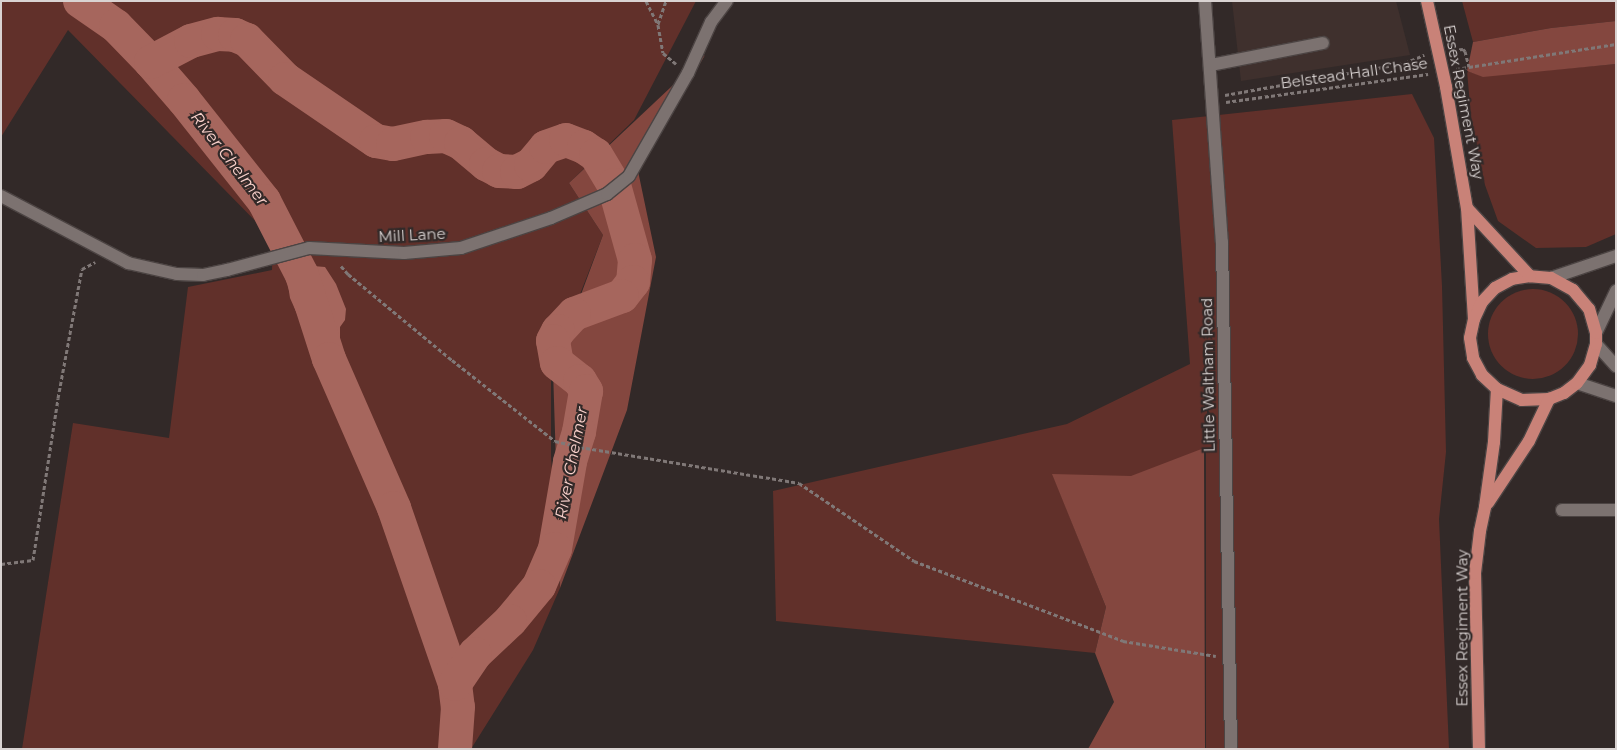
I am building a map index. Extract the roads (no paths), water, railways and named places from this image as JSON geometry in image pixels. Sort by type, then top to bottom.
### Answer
[{"type":"main road","name":"Essex Regiment Way","points":[[1427,1],[1443,72],[1467,208],[1474,319]]},
{"type":"main road","points":[[1467,208],[1530,276]]},
{"type":"main road","name":"Essex Regiment Way","points":[[1530,276],[1551,278],[1573,290],[1589,309],[1596,339],[1590,365],[1577,383],[1564,393],[1549,399],[1522,400],[1496,389],[1482,375],[1474,358],[1470,338],[1474,319],[1482,302],[1495,288],[1512,280],[1530,276]]},
{"type":"main road","name":"Essex Regiment Way","points":[[1479,749],[1475,573],[1494,442],[1496,389]]},
{"type":"main road","name":"Essex Regiment Way","points":[[1485,507],[1529,441],[1549,399]]},
{"type":"street","name":"Mill Lane","points":[[1,196],[128,263],[177,274],[203,275],[310,248],[404,253],[461,248],[551,218],[607,194],[630,176],[688,73],[711,22],[727,1]]},
{"type":"street","name":"Little Waltham Road","points":[[1205,1],[1222,242],[1231,749]]},
{"type":"street","points":[[1211,65],[1323,43]]},
{"type":"street","points":[[1551,278],[1616,256]]},
{"type":"street","points":[[1616,291],[1596,339],[1616,366]]},
{"type":"street","points":[[1577,383],[1616,396]]},
{"type":"street","points":[[1562,510],[1616,510]]},
{"type":"waterway","name":"River Chelmer","points":[[80,1],[116,26],[184,100],[264,201],[302,275],[329,359],[394,508],[455,684],[458,707],[455,749]]},
{"type":"waterway","name":"River Chelmer","points":[[151,62],[191,41],[218,34],[235,35],[247,40],[285,79],[376,141],[393,144],[427,137],[446,136],[461,143],[486,164],[499,171],[517,172],[531,165],[546,147],[566,140],[584,147],[596,155],[614,185],[635,260],[633,282],[622,296],[574,314],[558,331],[553,341],[557,363],[580,381],[586,391],[579,432],[570,462],[555,549],[539,586],[510,621],[475,654],[455,684]]}]
